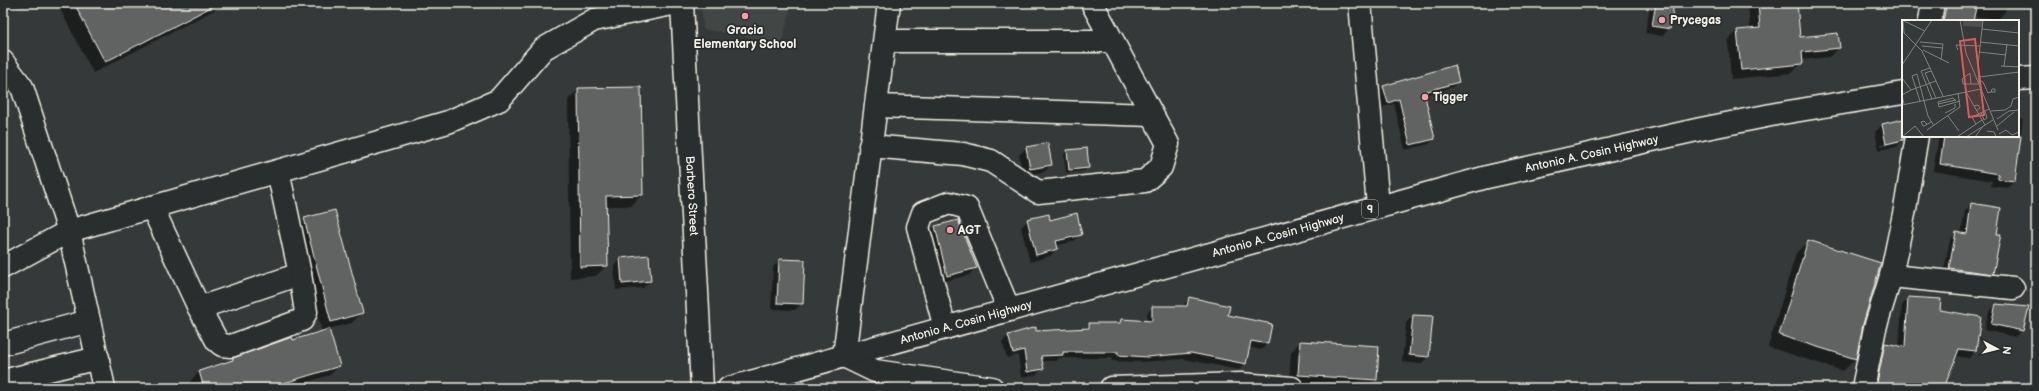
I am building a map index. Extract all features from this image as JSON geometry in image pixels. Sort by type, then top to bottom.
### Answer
[{"type":"main road","points":[[3,267],[69,231],[448,122],[499,100],[543,49],[594,20],[677,3]]},
{"type":"main road","name":"Barbero Street","points":[[682,3],[702,388]]},
{"type":"main road","points":[[889,3],[844,356],[874,371],[945,385],[992,388]]},
{"type":"main road","points":[[870,146],[963,154],[991,161],[1038,192],[1145,182],[1161,167],[1168,144],[1092,3]]},
{"type":"main road","points":[[1360,3],[1378,206]]},
{"type":"main road","points":[[1930,20],[1933,3]]},
{"type":"main road","points":[[885,41],[1112,41]]},
{"type":"main road","points":[[3,62],[22,87],[69,231],[104,388]]},
{"type":"main road","points":[[2019,79],[2036,78]]},
{"type":"main road","name":"Antonio A. Cosin Highway","points":[[729,388],[1378,206],[1487,177],[1776,114],[1902,93]]},
{"type":"main road","points":[[876,106],[1152,115]]},
{"type":"main road","points":[[1863,388],[1875,328],[1891,276],[1905,209],[1917,137]]},
{"type":"main road","points":[[152,207],[199,308],[217,341],[222,345],[231,346],[302,320],[306,312],[300,274],[278,171]]},
{"type":"main road","points":[[945,328],[918,227],[923,213],[949,203],[967,208],[1009,310]]},
{"type":"main road","points":[[199,308],[300,274]]},
{"type":"main road","points":[[1891,276],[2013,288]]},
{"type":"main road","points":[[3,344],[89,321]]},
{"type":"main road","points":[[3,381],[98,358]]},
{"type":"main road","points":[[1111,388],[1241,384],[1281,388]]},
{"type":"shaded area","name":"Gracia Elementary School","points":[[701,3],[792,3],[782,43],[703,29]]},
{"type":"building","points":[[74,3],[219,3],[105,62]]},
{"type":"building","points":[[1656,3],[1674,3],[1670,29],[1652,26]]},
{"type":"building","points":[[1758,3],[1797,3],[1800,37],[1838,33],[1840,48],[1802,52],[1803,64],[1741,70],[1737,30],[1760,28]]},
{"type":"building","points":[[1947,3],[1977,3],[1973,20],[1943,20]]},
{"type":"building","points":[[1455,65],[1459,82],[1424,92],[1435,139],[1410,145],[1399,99],[1388,103],[1383,86]]},
{"type":"building","points":[[641,87],[643,195],[606,196],[608,266],[580,267],[578,88]]},
{"type":"building","points":[[1902,119],[1903,140],[1886,144],[1882,124]]},
{"type":"building","points":[[2021,136],[2015,181],[1998,179],[1998,174],[1940,164],[1944,137]]},
{"type":"building","points":[[1048,143],[1052,165],[1030,169],[1026,147]]},
{"type":"building","points":[[1087,148],[1089,168],[1069,170],[1067,150]]},
{"type":"building","points":[[1971,203],[2001,208],[1997,234],[2001,234],[1993,274],[1949,268],[1956,232],[1967,234]]},
{"type":"building","points":[[335,210],[363,313],[331,322],[304,218]]},
{"type":"building","points":[[1077,213],[1082,235],[1056,241],[1058,249],[1036,255],[1027,219],[1049,214],[1050,220]]},
{"type":"building","points":[[958,220],[977,268],[947,276],[935,226]]},
{"type":"building","points":[[1808,240],[1881,263],[1863,324],[1856,359],[1779,335]]},
{"type":"building","points":[[649,255],[651,281],[622,284],[620,258]]},
{"type":"building","points":[[779,259],[805,260],[803,304],[777,303]]},
{"type":"building","points":[[1189,297],[1230,306],[1228,315],[1272,324],[1268,344],[1251,341],[1246,364],[1191,353],[1147,357],[1118,355],[1118,352],[1063,352],[1063,355],[1041,356],[1044,369],[1027,372],[1024,350],[1013,353],[1008,335],[1036,327],[1036,331],[1089,328],[1089,323],[1120,323],[1121,319],[1152,321],[1152,306],[1187,306]]},
{"type":"building","points":[[1908,297],[1941,299],[1940,310],[1981,317],[1976,351],[1959,349],[1944,388],[1876,388],[1885,343],[1905,347]]},
{"type":"building","points":[[1996,304],[2029,307],[2023,331],[1991,324]]},
{"type":"building","points":[[1413,315],[1433,316],[1429,357],[1409,355]]},
{"type":"building","points":[[329,329],[340,366],[268,388],[204,388],[199,371],[233,360],[233,358],[292,337],[293,340]]},
{"type":"building","points":[[1300,341],[1379,346],[1377,380],[1298,375]]},
{"type":"place","name":"Gracia Elementary School","points":[[745,16]]},
{"type":"place","name":"Prycegas","points":[[1662,20]]},
{"type":"place","name":"Tigger","points":[[1425,97]]},
{"type":"place","name":"AGT","points":[[950,230]]}]
